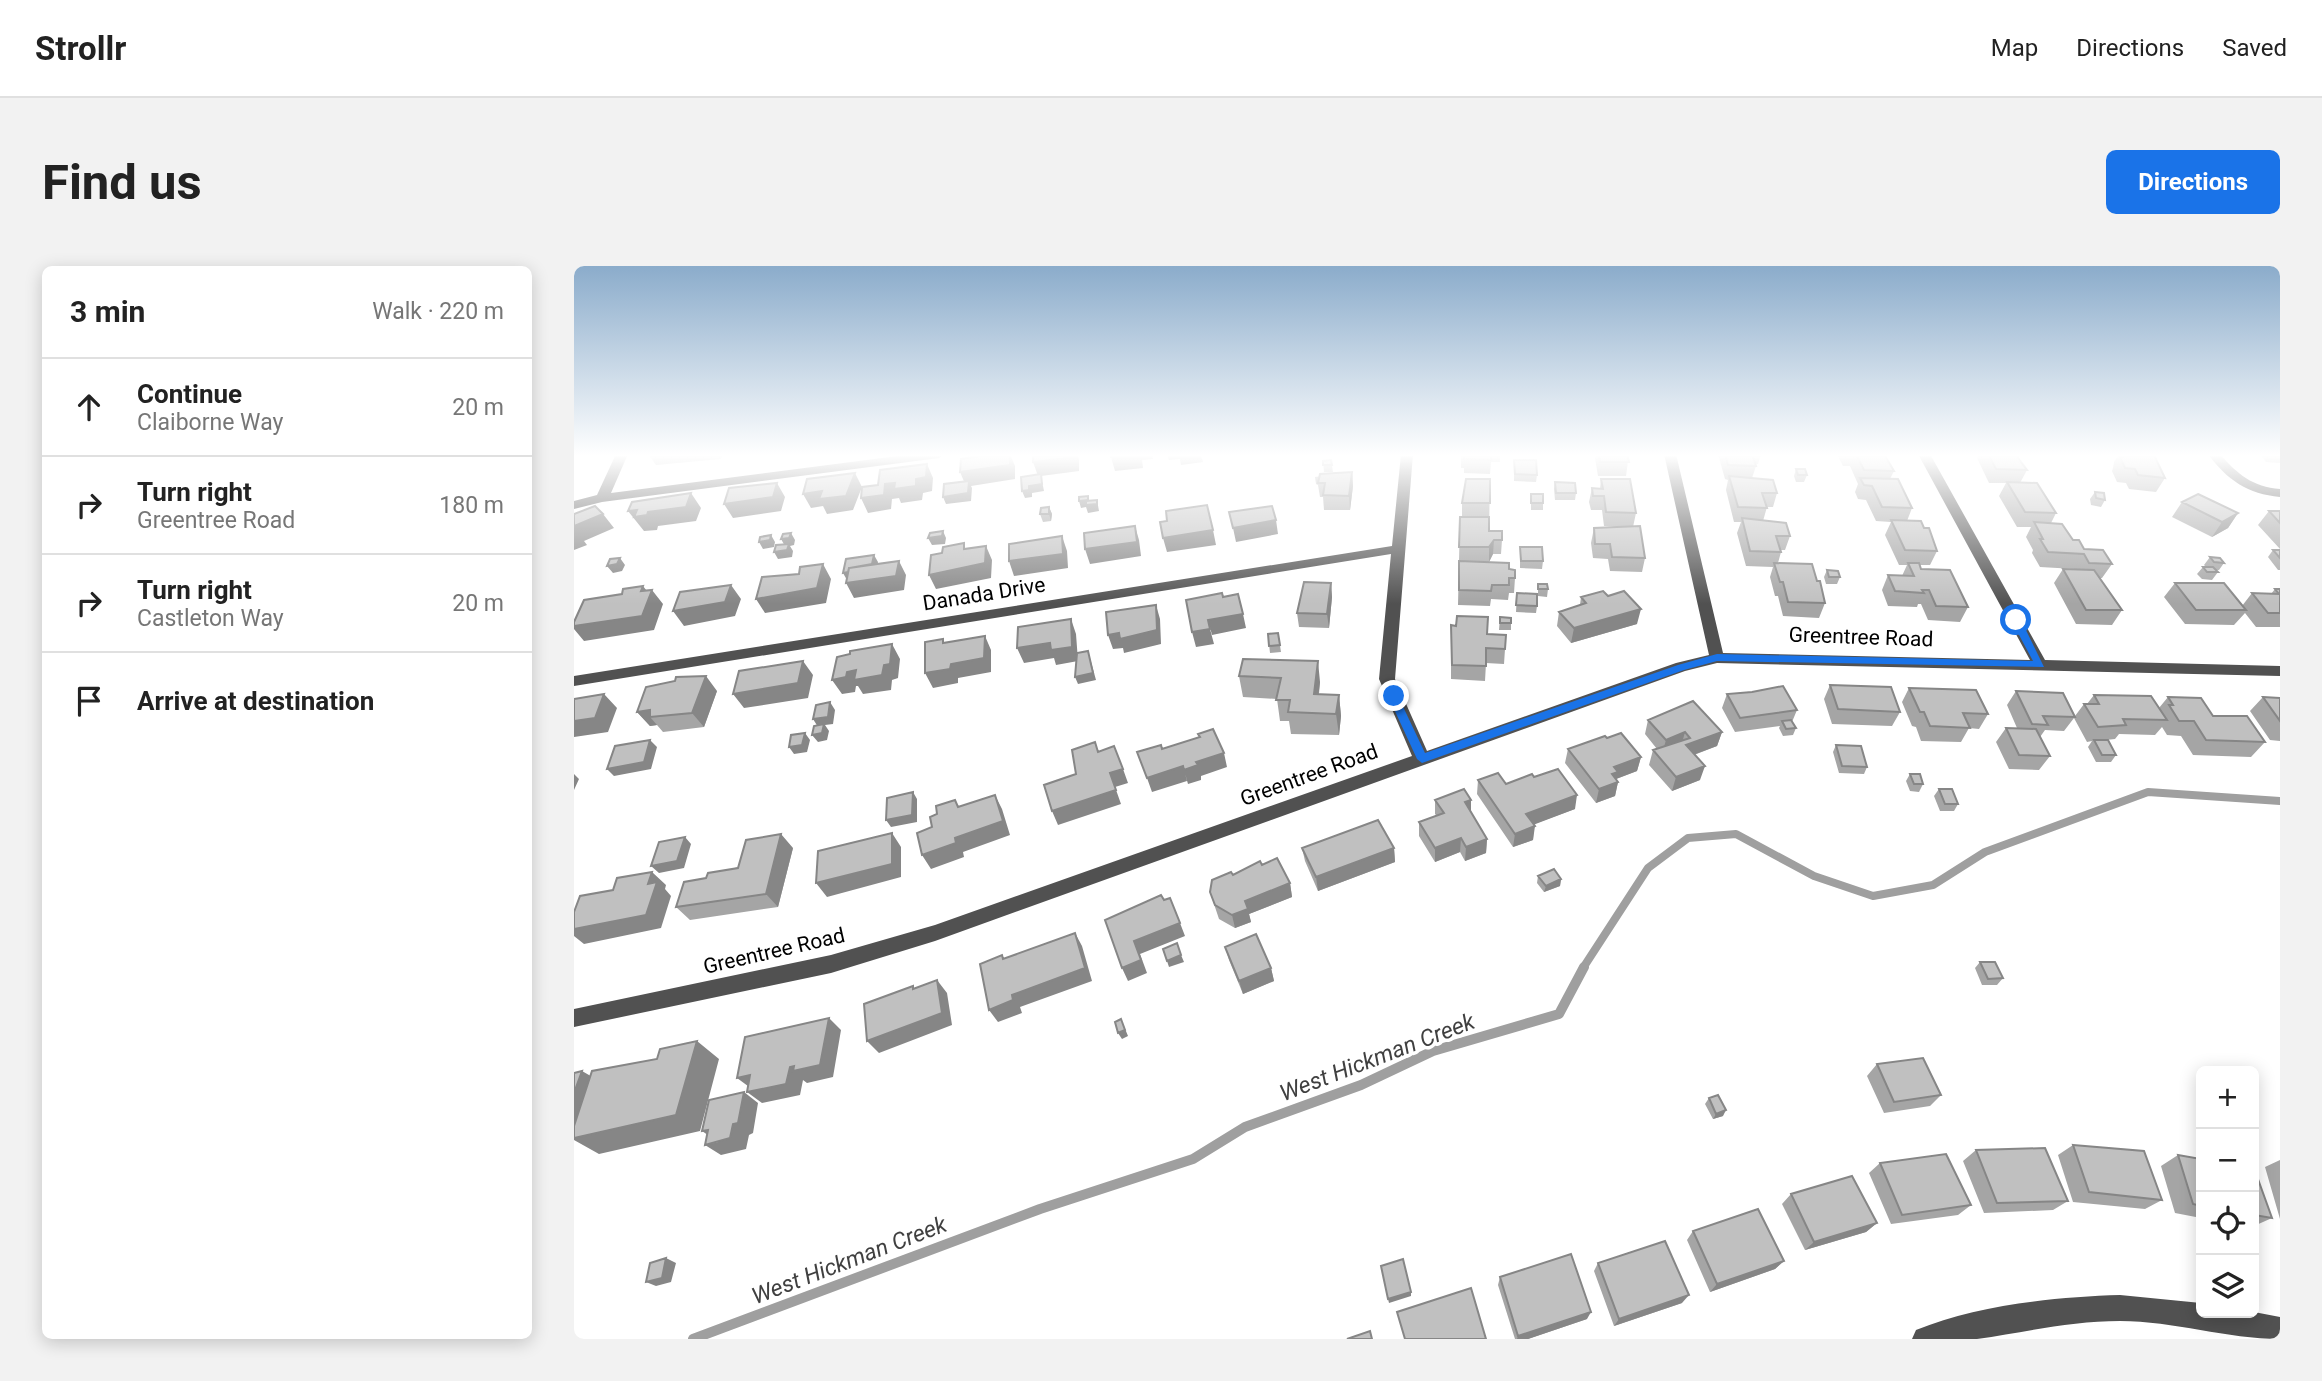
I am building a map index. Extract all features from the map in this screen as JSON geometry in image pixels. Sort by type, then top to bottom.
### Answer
[{"type":"street","points":[[1403,504],[1387,679],[1422,759]]},
{"type":"street","points":[[1682,504],[1717,658]]},
{"type":"street","points":[[1952,504],[2040,664]]},
{"type":"street","name":"Danada Drive","points":[[574,681],[1400,550]]},
{"type":"street","name":"Greentree Road","points":[[574,1018],[831,964],[934,933],[1681,667],[1717,658],[2280,671]]},
{"type":"street","points":[[1925,1339],[2009,1319],[2145,1309],[2220,1318],[2280,1330]]},
{"type":"building","points":[[631,504],[687,504],[686,507],[648,512],[647,515],[634,517],[637,510],[628,511]]},
{"type":"building","points":[[1605,504],[1634,504],[1636,513],[1606,512]]},
{"type":"building","points":[[1737,504],[1766,504],[1767,508],[1738,507]]},
{"type":"building","points":[[1881,504],[1910,504],[1912,508],[1882,507]]},
{"type":"building","points":[[2020,504],[2050,504],[2056,513],[2025,512]]},
{"type":"building","points":[[2186,504],[2219,504],[2238,513],[2222,522]]},
{"type":"building","points":[[1207,505],[1213,530],[1163,538],[1160,522],[1167,521],[1166,511]]},
{"type":"building","points":[[595,506],[603,514],[574,526],[574,514]]},
{"type":"building","points":[[1272,506],[1276,520],[1233,528],[1229,512]]},
{"type":"building","points":[[1049,507],[1049,514],[1040,514],[1041,508]]},
{"type":"building","points":[[2269,511],[2280,511],[2280,523]]},
{"type":"building","points":[[1460,517],[1489,517],[1489,531],[1502,531],[1502,540],[1494,540],[1489,547],[1459,547]]},
{"type":"building","points":[[1742,518],[1786,523],[1790,536],[1776,536],[1781,552],[1750,551]]},
{"type":"building","points":[[1891,520],[1921,521],[1924,528],[1929,528],[1937,551],[1905,550]]},
{"type":"building","points":[[2034,522],[2062,524],[2073,540],[2079,540],[2084,549],[2103,550],[2112,564],[2089,563],[2084,554],[2048,552]]},
{"type":"building","points":[[1135,526],[1137,542],[1085,549],[1084,533]]},
{"type":"building","points":[[1640,526],[1645,558],[1612,557],[1610,544],[1595,544],[1594,528]]},
{"type":"building","points":[[943,531],[942,536],[928,538],[930,533]]},
{"type":"building","points":[[791,533],[789,538],[781,539],[783,534]]},
{"type":"building","points":[[771,535],[770,540],[759,542],[760,537]]},
{"type":"building","points":[[1062,536],[1063,554],[1009,561],[1009,544]]},
{"type":"building","points":[[964,543],[964,549],[986,546],[985,563],[929,575],[931,555],[942,553],[943,547]]},
{"type":"building","points":[[789,544],[787,550],[774,552],[776,545]]},
{"type":"building","points":[[1520,547],[1542,547],[1543,561],[1521,561]]},
{"type":"building","points":[[874,555],[872,564],[849,568],[848,572],[843,573],[846,559]]},
{"type":"building","points":[[2210,557],[2220,558],[2224,563],[2214,562]]},
{"type":"building","points":[[620,558],[617,564],[607,566],[610,559]]},
{"type":"building","points":[[899,561],[896,576],[846,583],[849,568]]},
{"type":"building","points":[[1459,561],[1509,563],[1509,569],[1515,570],[1515,578],[1509,578],[1509,585],[1492,585],[1491,591],[1459,590]]},
{"type":"building","points":[[1774,563],[1812,564],[1817,581],[1820,581],[1825,603],[1788,602]]},
{"type":"building","points":[[1908,563],[1919,563],[1921,569],[1950,570],[1968,607],[1936,606],[1929,590],[1922,590],[1924,593],[1895,591],[1888,575],[1914,576]]},
{"type":"building","points":[[823,564],[817,588],[756,599],[762,577],[799,574],[800,567]]},
{"type":"building","points":[[2203,567],[2213,567],[2218,572],[2207,572]]},
{"type":"building","points":[[2063,569],[2094,570],[2122,610],[2086,610]]},
{"type":"building","points":[[1827,570],[1838,571],[1840,577],[1829,577]]},
{"type":"building","points":[[1304,582],[1331,583],[1327,614],[1297,613]]},
{"type":"building","points":[[2175,583],[2224,583],[2246,610],[2196,610]]},
{"type":"building","points":[[1538,584],[1547,584],[1548,589],[1538,589]]},
{"type":"building","points":[[731,585],[725,602],[673,611],[680,592]]},
{"type":"building","points":[[643,586],[641,591],[652,590],[642,616],[574,626],[584,600],[622,594],[623,589]]},
{"type":"building","points":[[2275,589],[2280,589],[2280,613],[2268,613],[2252,593],[2279,594]]},
{"type":"building","points":[[1603,591],[1608,596],[1624,591],[1641,609],[1574,628],[1559,612],[1586,603],[1581,597]]},
{"type":"building","points":[[1222,593],[1223,597],[1238,594],[1243,614],[1208,620],[1210,629],[1192,632],[1186,600]]},
{"type":"building","points":[[1517,593],[1537,594],[1537,606],[1516,605]]},
{"type":"building","points":[[1156,605],[1157,630],[1120,639],[1119,633],[1108,635],[1106,612]]},
{"type":"building","points":[[1457,616],[1488,617],[1487,634],[1506,635],[1505,649],[1486,648],[1486,666],[1452,665],[1451,625],[1456,626]]},
{"type":"building","points":[[1500,617],[1511,618],[1511,623],[1500,623]]},
{"type":"building","points":[[1071,619],[1072,647],[1051,650],[1050,643],[1017,648],[1018,627]]},
{"type":"building","points":[[1278,633],[1280,645],[1269,646],[1268,634]]},
{"type":"building","points":[[985,636],[984,658],[951,664],[950,669],[925,673],[925,642],[943,639],[943,643]]},
{"type":"building","points":[[892,644],[890,664],[884,665],[882,675],[854,680],[856,670],[847,672],[846,677],[832,680],[837,657],[850,654],[850,651]]},
{"type":"building","points":[[1088,651],[1093,673],[1075,677],[1077,653]]},
{"type":"building","points":[[1243,659],[1318,661],[1314,694],[1339,695],[1336,714],[1288,712],[1290,700],[1276,700],[1281,678],[1239,676]]},
{"type":"building","points":[[803,661],[798,683],[733,694],[739,671]]},
{"type":"building","points":[[706,676],[692,713],[650,717],[650,710],[637,712],[646,687],[675,681],[676,677]]},
{"type":"building","points":[[1830,685],[1891,687],[1900,712],[1838,709]]},
{"type":"building","points":[[1783,686],[1797,710],[1740,718],[1727,694],[1752,692]]},
{"type":"building","points":[[1909,688],[1976,690],[1988,714],[1963,713],[1970,728],[1930,726]]},
{"type":"building","points":[[2016,691],[2063,693],[2075,717],[2043,716],[2048,725],[2032,724]]},
{"type":"building","points":[[604,694],[595,718],[574,721],[574,699]]},
{"type":"building","points":[[2094,695],[2151,696],[2167,720],[2123,719],[2126,725],[2098,727],[2084,704],[2099,704]]},
{"type":"building","points":[[2168,697],[2201,698],[2213,716],[2247,716],[2265,742],[2206,740],[2194,721],[2179,721],[2169,705],[2173,705]]},
{"type":"building","points":[[2263,697],[2280,698],[2280,721]]},
{"type":"building","points":[[1693,701],[1722,732],[1686,745],[1705,766],[1676,777],[1653,750],[1690,738],[1685,732],[1666,740],[1648,720]]},
{"type":"building","points":[[830,702],[828,717],[813,719],[816,705]]},
{"type":"building","points":[[1791,720],[1796,728],[1786,729],[1782,721]]},
{"type":"building","points":[[824,724],[822,733],[812,735],[814,726]]},
{"type":"building","points":[[2006,728],[2036,729],[2050,756],[2019,755]]},
{"type":"building","points":[[1213,729],[1224,753],[1196,762],[1198,765],[1184,770],[1183,766],[1147,778],[1137,752],[1161,745],[1162,749],[1200,737],[1198,734]]},
{"type":"building","points":[[805,733],[802,745],[789,747],[791,735]]},
{"type":"building","points":[[1621,733],[1641,757],[1614,767],[1618,772],[1612,774],[1618,782],[1599,789],[1568,749]]},
{"type":"building","points":[[650,740],[644,762],[607,769],[615,746]]},
{"type":"building","points":[[2094,740],[2108,740],[2116,755],[2102,755]]},
{"type":"building","points":[[1095,742],[1098,752],[1114,746],[1123,769],[1110,773],[1116,790],[1052,811],[1044,785],[1076,774],[1072,750]]},
{"type":"building","points":[[1836,745],[1861,746],[1867,767],[1842,766]]},
{"type":"building","points":[[1558,769],[1577,795],[1526,814],[1535,826],[1515,834],[1478,780],[1498,773],[1506,784],[1532,774],[1534,777]]},
{"type":"building","points":[[1910,774],[1920,774],[1923,784],[1914,784]]},
{"type":"building","points":[[1464,789],[1471,800],[1465,802],[1487,839],[1466,847],[1461,838],[1435,848],[1419,822],[1444,813],[1435,800]]},
{"type":"building","points":[[1939,789],[1952,789],[1958,804],[1945,804]]},
{"type":"building","points":[[913,792],[912,815],[886,820],[887,798]]},
{"type":"building","points":[[995,795],[1003,821],[955,838],[956,843],[922,855],[917,833],[932,827],[930,817],[937,814],[936,806],[955,800],[958,807]]},
{"type":"building","points":[[1378,820],[1394,848],[1316,877],[1302,848]]},
{"type":"building","points":[[892,833],[892,864],[816,883],[818,851]]},
{"type":"building","points":[[781,834],[766,894],[676,907],[684,882],[706,878],[708,873],[738,868],[746,840]]},
{"type":"building","points":[[685,837],[677,861],[651,866],[659,842]]},
{"type":"building","points":[[1277,858],[1290,883],[1245,901],[1248,909],[1232,915],[1215,905],[1210,892],[1212,880],[1231,872],[1233,875],[1260,861],[1262,865]]},
{"type":"building","points":[[1554,869],[1561,879],[1546,886],[1538,876]]},
{"type":"building","points":[[652,872],[648,884],[657,882],[646,915],[574,929],[574,912],[580,896],[613,890],[617,878]]},
{"type":"building","points":[[1161,895],[1164,900],[1170,898],[1180,923],[1134,941],[1141,960],[1122,968],[1105,920]]},
{"type":"building","points":[[1075,933],[1085,968],[1012,995],[1013,1000],[989,1010],[980,964],[1002,955],[1003,959]]},
{"type":"building","points":[[1256,934],[1271,968],[1239,981],[1225,947]]},
{"type":"building","points":[[1177,943],[1181,955],[1167,961],[1163,949]]},
{"type":"building","points":[[1980,962],[1995,962],[2003,978],[1988,979]]},
{"type":"building","points":[[937,980],[942,1013],[867,1041],[864,1004]]},
{"type":"building","points":[[829,1018],[820,1065],[793,1071],[794,1066],[790,1067],[786,1084],[747,1092],[750,1075],[737,1078],[745,1037]]},
{"type":"building","points":[[1121,1019],[1125,1030],[1118,1033],[1115,1022]]},
{"type":"building","points":[[697,1041],[676,1115],[574,1138],[574,1126],[592,1071],[657,1059],[660,1049]]},
{"type":"building","points":[[1923,1058],[1941,1095],[1894,1102],[1877,1064]]},
{"type":"building","points":[[582,1071],[574,1093],[574,1073]]},
{"type":"building","points":[[744,1092],[738,1123],[733,1124],[730,1138],[705,1145],[708,1130],[702,1131],[709,1100]]},
{"type":"building","points":[[1718,1095],[1726,1110],[1716,1114],[1709,1098]]},
{"type":"building","points":[[2073,1145],[2144,1151],[2162,1200],[2089,1192]]},
{"type":"building","points":[[2045,1148],[2068,1201],[1997,1203],[1976,1150]]},
{"type":"building","points":[[1946,1154],[1971,1205],[1902,1215],[1880,1163]]},
{"type":"building","points":[[2178,1155],[2196,1158],[2196,1205],[2193,1204]]},
{"type":"building","points":[[1852,1176],[1877,1223],[1814,1242],[1791,1194]]},
{"type":"building","points":[[2259,1182],[2272,1218],[2259,1216]]},
{"type":"building","points":[[1758,1209],[1784,1261],[1717,1284],[1693,1231]]},
{"type":"building","points":[[1665,1241],[1689,1295],[1619,1319],[1598,1263]]},
{"type":"building","points":[[1571,1254],[1591,1312],[1518,1336],[1500,1277]]},
{"type":"building","points":[[666,1258],[662,1278],[646,1282],[650,1263]]},
{"type":"building","points":[[1403,1259],[1411,1292],[1388,1299],[1381,1266]]},
{"type":"building","points":[[1471,1288],[1486,1339],[1405,1339],[1397,1312]]},
{"type":"building","points":[[1370,1331],[1372,1339],[1347,1339]]},
{"type":"waterway","name":"West Hickman Creek","points":[[1583,968],[1648,868],[1688,838],[1736,834],[1814,876],[1873,896],[1933,885],[1985,852],[2148,792],[2280,801]]},
{"type":"waterway","name":"West Hickman Creek","points":[[693,1339],[1040,1209],[1193,1159],[1245,1127],[1361,1085],[1433,1051],[1559,1014],[1584,967]]},
{"type":"route","points":[[1394,696],[1422,759],[1681,667],[1717,658],[2040,664],[2016,620]]}]
